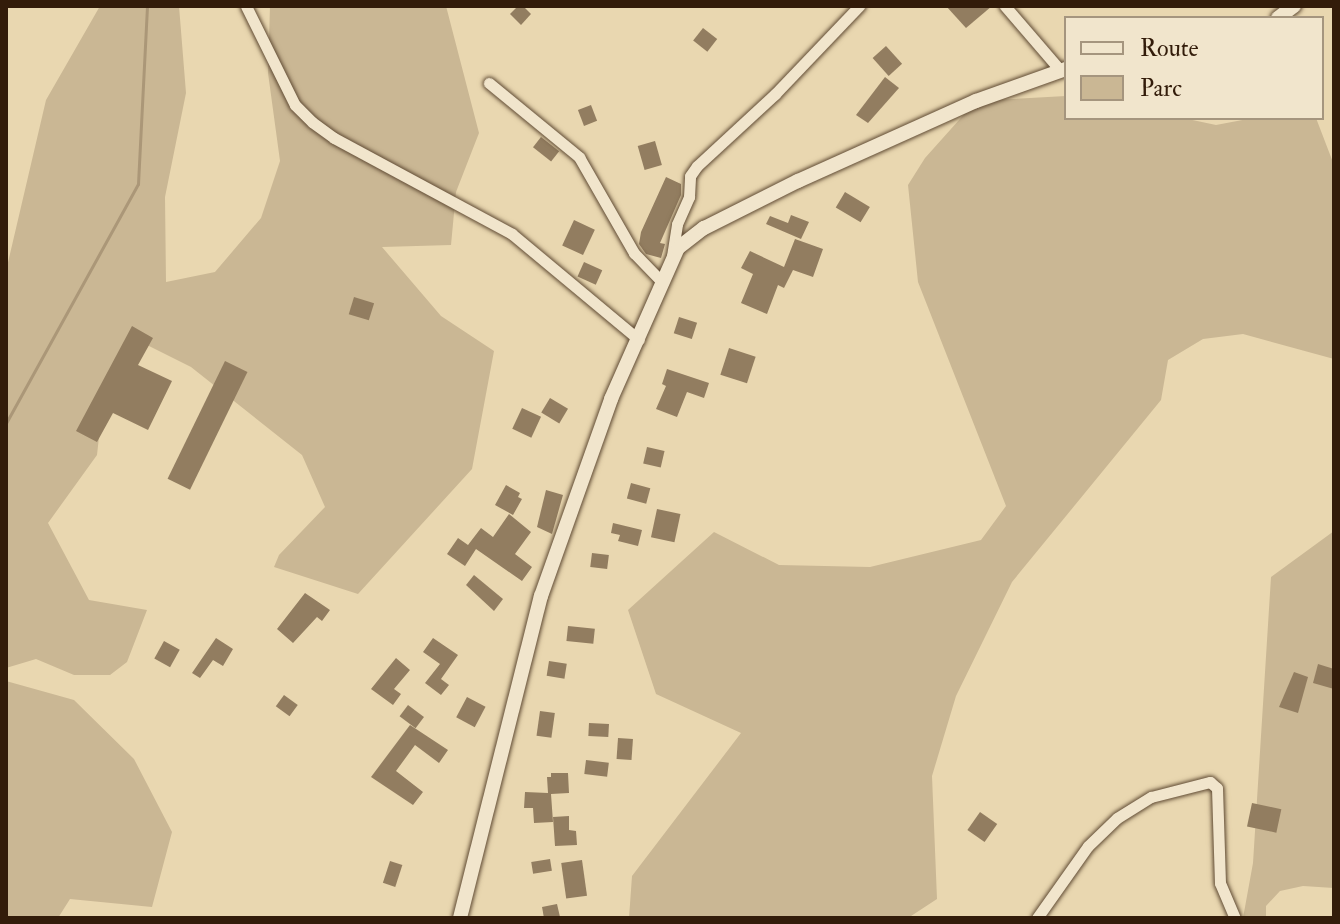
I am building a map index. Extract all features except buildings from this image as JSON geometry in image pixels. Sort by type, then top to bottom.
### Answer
[{"type":"street","points":[[246,6],[295,105],[312,122],[334,138],[504,229],[579,287],[639,340]]},
{"type":"street","points":[[460,918],[541,596],[611,399],[639,340],[672,257],[677,224],[689,197],[690,176],[775,94],[859,6]]},
{"type":"street","points":[[672,257],[704,228],[743,207],[976,101],[1063,70],[1005,6]]},
{"type":"street","points":[[489,83],[579,157],[634,253],[661,281]]},
{"type":"street","points":[[1037,918],[1088,846],[1117,818],[1151,797],[1210,782],[1217,788],[1220,883],[1235,918]]},
{"type":"green space","points":[[100,6],[179,6],[186,93],[165,197],[166,282],[215,272],[261,218],[280,161],[268,73],[270,6],[446,6],[479,133],[456,192],[451,245],[382,247],[441,316],[494,351],[472,469],[358,594],[274,567],[279,555],[325,507],[302,455],[191,367],[129,336],[105,383],[97,455],[48,523],[89,600],[147,610],[127,662],[110,675],[74,675],[36,659],[6,668],[6,271],[46,100]]},
{"type":"green space","points":[[1064,96],[1064,120],[1192,120],[1216,125],[1242,120],[1317,120],[1334,165],[1334,359],[1243,334],[1203,339],[1168,360],[1161,400],[1012,582],[956,696],[932,776],[937,899],[908,918],[629,918],[632,876],[741,733],[656,694],[628,610],[714,532],[779,565],[870,567],[981,540],[1006,506],[918,282],[908,185],[925,158],[976,101]]},
{"type":"green space","points":[[1334,531],[1334,888],[1303,886],[1280,891],[1266,906],[1266,918],[1243,918],[1253,863],[1271,577]]},
{"type":"green space","points":[[6,681],[74,700],[134,759],[172,832],[152,907],[70,899],[58,918],[6,918]]},
{"type":"waterway","points":[[6,423],[138,184],[147,6]]}]
